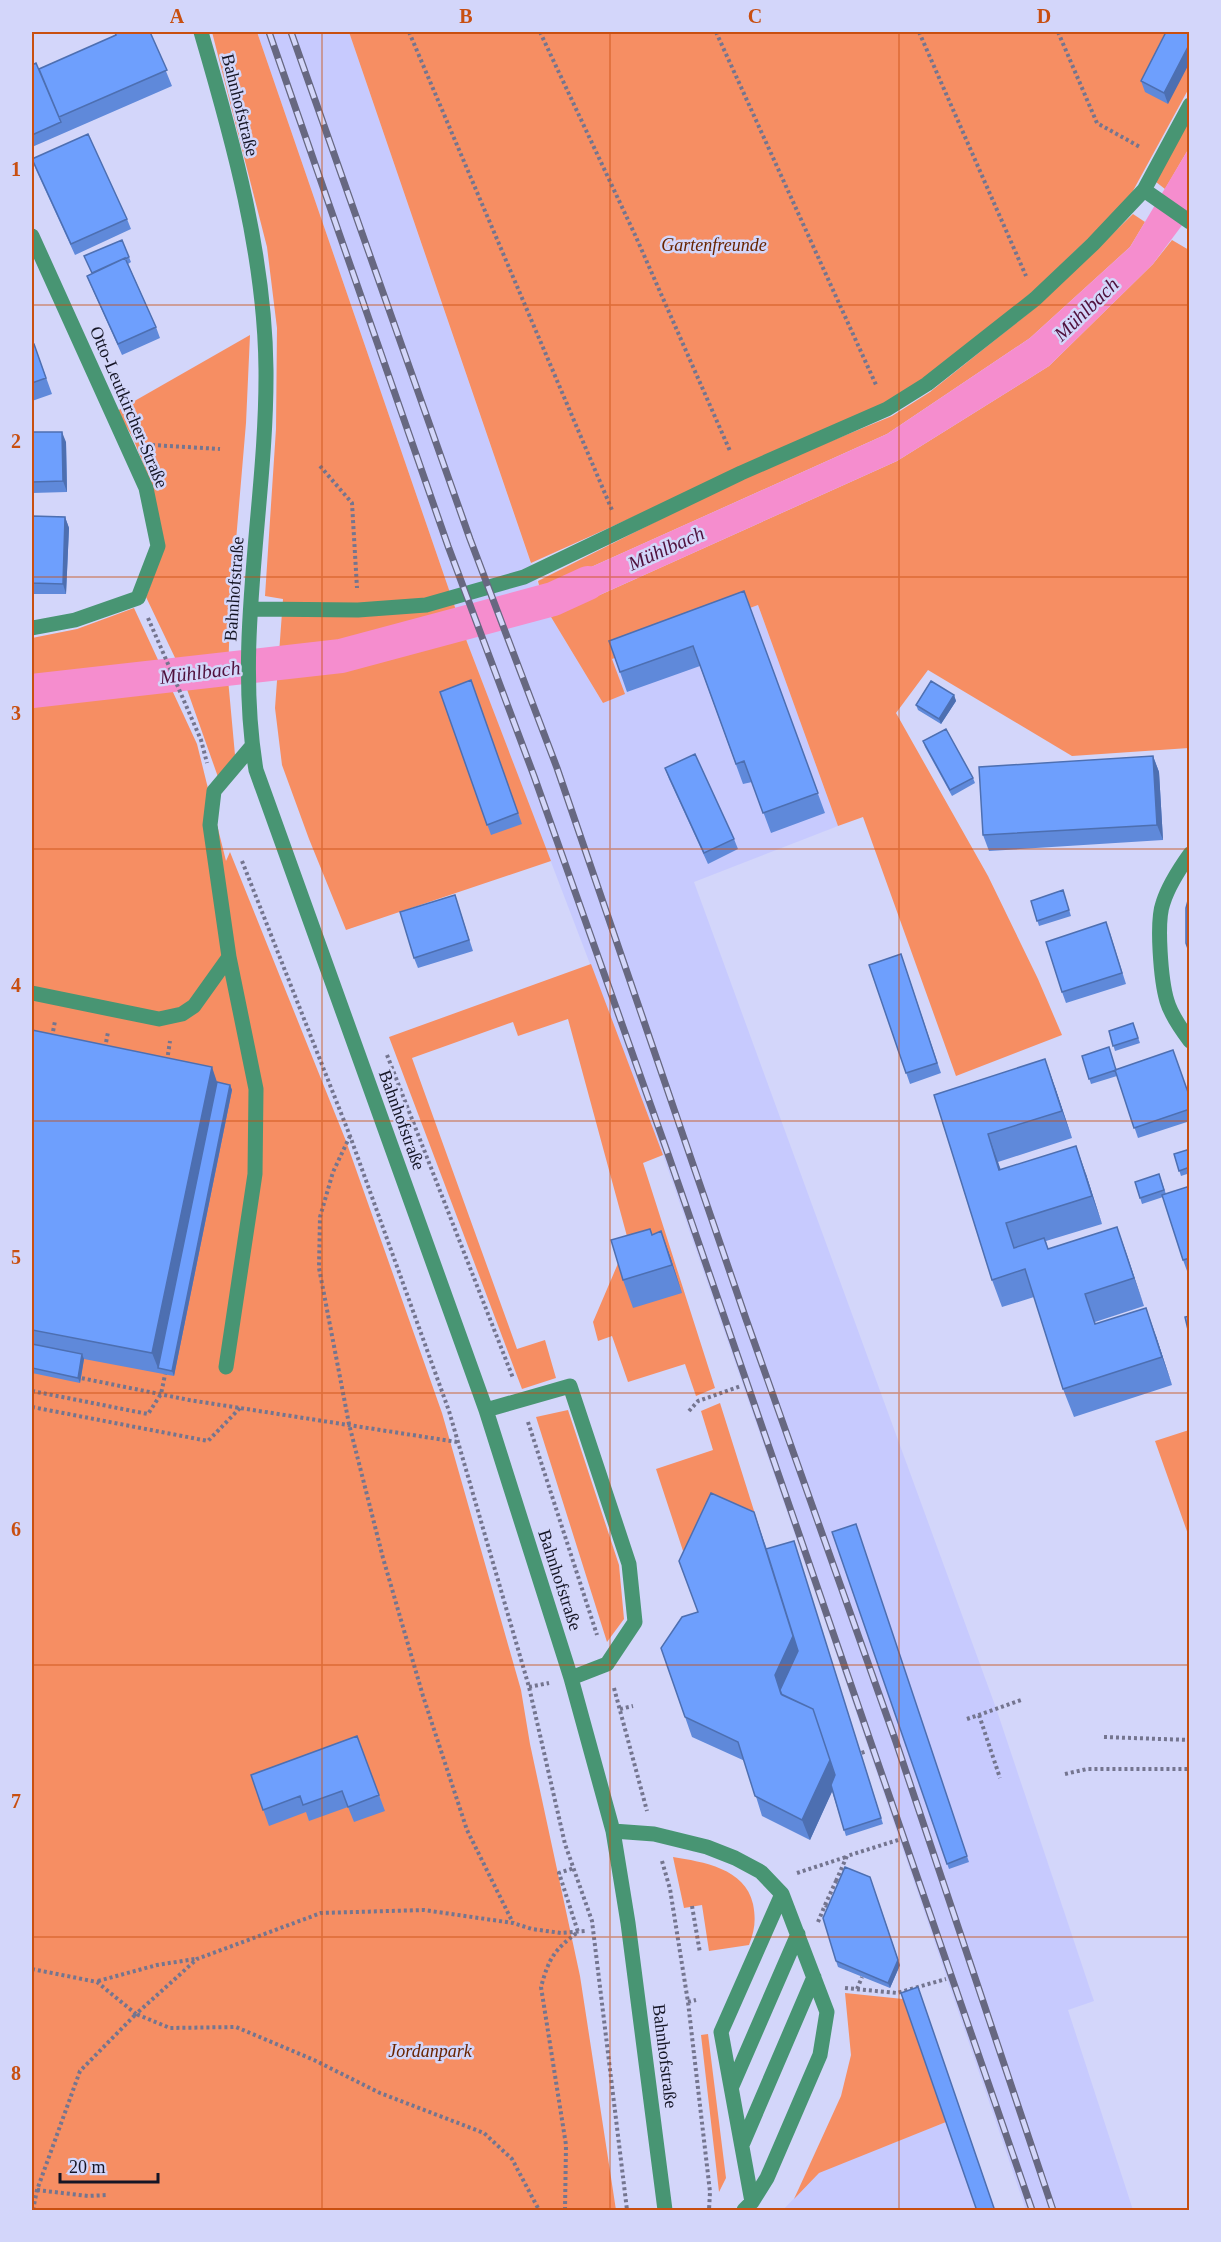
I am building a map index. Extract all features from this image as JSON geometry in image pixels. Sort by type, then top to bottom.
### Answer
[{"type":"street","name":"Bahnhofstraße","points":[[201,32],[256,247],[266,369],[249,651],[252,746],[256,770],[486,1410],[571,1678],[613,1831],[628,1923],[665,2211]]},
{"type":"street","points":[[251,609],[358,610],[426,606],[524,577],[741,473],[887,409],[927,384],[1035,299],[1093,244],[1144,190],[1190,105]]},
{"type":"street","points":[[1144,190],[1190,222]]},
{"type":"street","name":"Otto-Leutkircher-Straße","points":[[32,236],[146,488],[158,546],[138,598],[75,620],[32,628]]},
{"type":"street","points":[[226,1366],[255,1174],[256,1089],[229,957],[210,825],[214,791],[252,746]]},
{"type":"street","points":[[1190,854],[1162,904],[1160,938],[1167,1000],[1181,1030],[1190,1041]]},
{"type":"street","points":[[32,993],[159,1019],[182,1014],[194,1006],[229,957]]},
{"type":"street","points":[[486,1410],[570,1386],[629,1564],[634,1622],[607,1664],[571,1678]]},
{"type":"street","points":[[613,1831],[654,1834],[707,1846],[761,1872],[782,1894],[827,2012],[820,2055],[767,2178],[748,2206]]},
{"type":"street","points":[[748,2206],[742,2145],[722,2032],[782,1894]]},
{"type":"street","points":[[732,2086],[798,1934]]},
{"type":"street","points":[[742,2145],[815,1982]]},
{"type":"path","points":[[409,32],[621,529]]},
{"type":"path","points":[[540,32],[636,237],[741,473]]},
{"type":"path","points":[[716,32],[887,409]]},
{"type":"path","points":[[919,32],[1035,299]]},
{"type":"path","points":[[1058,32],[1097,123],[1161,158]]},
{"type":"path","points":[[127,444],[220,449]]},
{"type":"path","points":[[320,466],[352,503],[358,610]]},
{"type":"path","points":[[159,640],[183,702],[201,740],[214,791]]},
{"type":"path","points":[[241,858],[350,1136],[449,1411],[529,1687],[565,1844],[592,1920],[627,2211]]},
{"type":"path","points":[[51,1043],[56,1014]]},
{"type":"path","points":[[105,1052],[108,1028]]},
{"type":"path","points":[[166,1066],[170,1037]]},
{"type":"path","points":[[350,1136],[333,1172],[320,1217],[319,1268],[349,1424],[383,1558],[427,1707],[467,1830],[513,1923]]},
{"type":"path","points":[[32,1391],[148,1414],[161,1394],[168,1360]]},
{"type":"path","points":[[67,1376],[240,1408],[457,1442]]},
{"type":"path","points":[[689,1411],[698,1401],[741,1386]]},
{"type":"path","points":[[32,1407],[208,1441],[240,1408]]},
{"type":"path","points":[[967,1719],[1021,1700]]},
{"type":"path","points":[[620,1709],[633,1706]]},
{"type":"path","points":[[978,1715],[1000,1778]]},
{"type":"path","points":[[1104,1737],[1190,1740]]},
{"type":"path","points":[[849,1757],[867,1751]]},
{"type":"path","points":[[1065,1774],[1087,1769],[1190,1769]]},
{"type":"path","points":[[797,1879],[796,1874],[898,1840]]},
{"type":"path","points":[[825,1905],[847,1857]]},
{"type":"path","points":[[574,1868],[560,1873],[578,1932]]},
{"type":"path","points":[[836,1881],[842,1883]]},
{"type":"path","points":[[692,1906],[700,1953]]},
{"type":"path","points":[[32,1969],[97,1982],[157,1965],[197,1959],[321,1913],[424,1910],[513,1923],[532,1929],[561,1933],[586,1931]]},
{"type":"path","points":[[565,2211],[566,2145],[541,1987],[548,1962],[562,1945],[578,1932]]},
{"type":"path","points":[[33,2211],[37,2190],[80,2071],[136,2014],[197,1959]]},
{"type":"path","points":[[857,1989],[862,1977]]},
{"type":"path","points":[[815,1982],[897,1993],[946,1979]]},
{"type":"path","points":[[97,1982],[136,2014],[170,2028],[236,2027],[314,2060],[380,2093],[484,2133],[512,2159],[539,2211]]},
{"type":"path","points":[[688,2002],[696,2001]]},
{"type":"path","points":[[37,2190],[88,2196],[107,2195]]},
{"type":"shaded area","points":[[257,32],[349,32],[540,590],[551,617],[603,703],[611,659],[758,605],[838,826],[694,882],[996,1708],[1094,2001],[1068,2010],[1133,2210],[1026,2210],[663,1155],[467,642]]},
{"type":"shaded area","points":[[946,2122],[977,2210],[783,2210],[818,2173]]},
{"type":"green space","points":[[212,32],[257,32],[467,642],[551,861],[346,930],[282,765],[275,708],[283,599],[265,596],[276,429],[277,328],[267,247]]},
{"type":"green space","name":"Gartenfreunde","points":[[349,32],[1189,32],[1189,88],[1128,200],[1037,288],[929,377],[882,405],[531,563]]},
{"type":"green space","points":[[1189,117],[1189,148],[1165,189],[1156,182]]},
{"type":"green space","points":[[1133,214],[1145,222],[1130,247],[1030,338],[887,434],[540,590],[538,581],[744,477],[892,416],[930,392],[1040,304]]},
{"type":"green space","points":[[1172,240],[1189,250],[1189,748],[1072,756],[928,670],[896,713],[988,876],[1038,979],[1062,1035],[956,1076],[863,817],[838,826],[758,605],[612,659],[625,694],[603,703],[551,617],[897,461],[1049,366],[1153,264]]},
{"type":"green space","points":[[250,335],[246,423],[230,611],[228,679],[235,755],[218,777],[178,664],[146,597],[165,546],[152,486],[133,438],[117,411]]},
{"type":"green space","name":"Jordanpark","points":[[134,608],[197,744],[226,861],[230,852],[346,1141],[442,1413],[521,1690],[530,1744],[580,1976],[616,2210],[32,2210],[32,638],[77,629]]},
{"type":"green space","points":[[591,964],[663,1155],[643,1163],[715,1388],[696,1396],[685,1364],[628,1382],[612,1336],[598,1341],[593,1322],[628,1240],[568,1019],[518,1036],[513,1022],[412,1058],[517,1349],[545,1340],[556,1378],[522,1389],[389,1037]]},
{"type":"green space","points":[[720,1403],[761,1533],[687,1581],[680,1565],[687,1563],[656,1469],[713,1450],[701,1411]]},
{"type":"green space","points":[[568,1410],[619,1565],[624,1619],[607,1642],[536,1417]]},
{"type":"green space","points":[[1190,1430],[1189,1537],[1155,1441]]},
{"type":"green space","points":[[673,1857],[697,1861],[721,1869],[741,1882],[748,1892],[754,1909],[753,1934],[749,1945],[709,1951],[702,1905],[684,1908]]},
{"type":"green space","points":[[845,1993],[903,1999],[946,2122],[819,2173],[794,2199],[841,2096],[851,2055]]},
{"type":"green space","points":[[708,2034],[726,2178],[719,2192],[701,2035]]},
{"type":"water","points":[[1189,148],[1189,216],[1153,264],[1049,366],[897,461],[551,617],[540,590],[887,434],[1030,338],[1130,247]]},
{"type":"building","points":[[115,32],[150,32],[167,70],[59,117],[39,69],[116,35]]},
{"type":"building","points":[[1166,32],[1190,32],[1190,43],[1164,93],[1141,81]]},
{"type":"building","points":[[36,63],[61,122],[32,135],[32,65]]},
{"type":"building","points":[[88,134],[127,219],[71,244],[32,159]]},
{"type":"building","points":[[122,240],[129,257],[92,273],[84,256]]},
{"type":"building","points":[[125,258],[156,327],[118,344],[87,276]]},
{"type":"building","points":[[32,344],[34,344],[46,378],[32,383]]},
{"type":"building","points":[[32,432],[62,432],[63,481],[32,482]]},
{"type":"building","points":[[32,516],[65,517],[63,584],[32,583]]},
{"type":"building","points":[[744,591],[818,793],[763,813],[744,761],[736,764],[693,646],[620,672],[609,641]]},
{"type":"building","points":[[471,680],[518,813],[487,825],[440,692]]},
{"type":"building","points":[[931,681],[954,695],[939,719],[916,705]]},
{"type":"building","points":[[946,729],[973,778],[950,790],[923,741]]},
{"type":"building","points":[[695,754],[734,839],[704,853],[665,768]]},
{"type":"building","points":[[1153,756],[1157,825],[983,835],[979,767]]},
{"type":"building","points":[[1063,890],[1069,910],[1037,921],[1031,901]]},
{"type":"building","points":[[1190,893],[1190,954],[1186,943],[1186,908]]},
{"type":"building","points":[[455,895],[469,940],[414,958],[400,912]]},
{"type":"building","points":[[1106,922],[1122,973],[1062,992],[1046,942]]},
{"type":"building","points":[[901,954],[937,1063],[906,1073],[869,965]]},
{"type":"building","points":[[1133,1023],[1138,1038],[1113,1046],[1109,1031]]},
{"type":"building","points":[[32,1030],[212,1067],[152,1353],[32,1330]]},
{"type":"building","points":[[1109,1047],[1116,1070],[1089,1079],[1082,1056]]},
{"type":"building","points":[[1173,1050],[1190,1098],[1190,1109],[1134,1128],[1115,1070]]},
{"type":"building","points":[[1045,1059],[1062,1111],[988,1134],[999,1170],[1076,1146],[1092,1196],[1006,1223],[1014,1248],[1044,1238],[1048,1249],[1117,1227],[1134,1278],[1085,1294],[1095,1324],[1146,1308],[1162,1357],[1063,1389],[1025,1269],[992,1280],[934,1095]]},
{"type":"building","points":[[217,1082],[230,1085],[172,1371],[158,1368]]},
{"type":"building","points":[[1190,1149],[1190,1167],[1179,1171],[1174,1154]]},
{"type":"building","points":[[1159,1174],[1164,1190],[1140,1198],[1135,1182]]},
{"type":"building","points":[[1190,1186],[1190,1258],[1183,1260],[1162,1195]]},
{"type":"building","points":[[650,1229],[652,1235],[661,1231],[672,1265],[623,1280],[611,1240]]},
{"type":"building","points":[[1190,1316],[1190,1334],[1189,1334],[1185,1317]]},
{"type":"building","points":[[32,1344],[82,1354],[78,1378],[32,1368]]},
{"type":"building","points":[[711,1493],[754,1512],[793,1636],[775,1675],[781,1694],[813,1709],[830,1760],[802,1820],[755,1796],[738,1742],[685,1717],[661,1648],[682,1617],[698,1612],[679,1561]]},
{"type":"building","points":[[856,1524],[967,1856],[947,1864],[832,1532]]},
{"type":"building","points":[[794,1541],[881,1818],[844,1830],[831,1785],[835,1775],[813,1709],[782,1695],[780,1690],[798,1651],[766,1549]]},
{"type":"building","points":[[357,1736],[379,1795],[348,1807],[342,1791],[303,1805],[300,1796],[263,1810],[251,1775]]},
{"type":"building","points":[[845,1867],[870,1877],[898,1960],[888,1983],[836,1961],[823,1918]]},
{"type":"building","points":[[918,1987],[995,2211],[977,2211],[901,1993]]},
{"type":"waterway","name":"Mühlbach","points":[[32,691],[341,656],[553,599],[588,583]]},
{"type":"railway","points":[[269,32],[448,546],[534,776],[668,1154],[1032,2210]]},
{"type":"railway","points":[[291,32],[470,539],[557,768],[746,1319],[896,1742],[1053,2210]]}]
